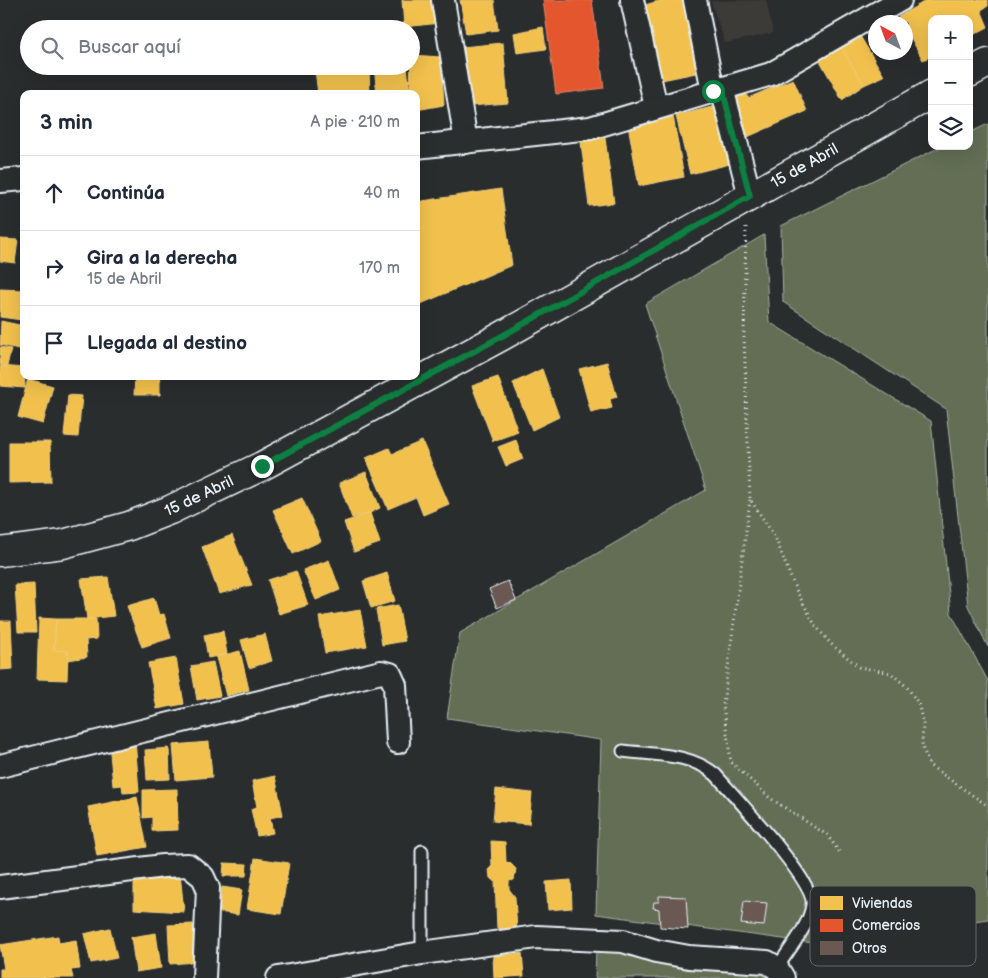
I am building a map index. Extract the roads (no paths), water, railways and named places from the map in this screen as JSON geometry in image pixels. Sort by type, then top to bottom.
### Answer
[{"type":"main road","points":[[973,72],[988,63]]},
{"type":"main road","name":"15 de Abril","points":[[420,380],[928,96]]},
{"type":"main road","name":"15 de Abril","points":[[0,552],[63,544],[129,526],[170,510],[262,466],[420,380]]},
{"type":"street","points":[[443,0],[466,142]]},
{"type":"street","points":[[632,0],[656,107]]},
{"type":"street","points":[[695,0],[717,90],[750,196]]},
{"type":"street","points":[[420,147],[590,128],[771,74],[900,0]]},
{"type":"street","points":[[0,181],[20,179]]},
{"type":"street","points":[[0,766],[381,672],[390,674],[395,685],[398,742]]},
{"type":"street","points":[[0,888],[163,866],[188,866],[203,877],[208,888],[204,978]]},
{"type":"street","points":[[289,977],[422,953],[536,937],[623,941],[656,951],[689,957],[767,962],[780,973]]},
{"type":"lane","points":[[623,751],[693,760],[705,766],[716,775],[798,872],[810,894]]},
{"type":"lane","points":[[422,851],[422,953]]},
{"type":"lane","points":[[780,973],[810,909]]}]
